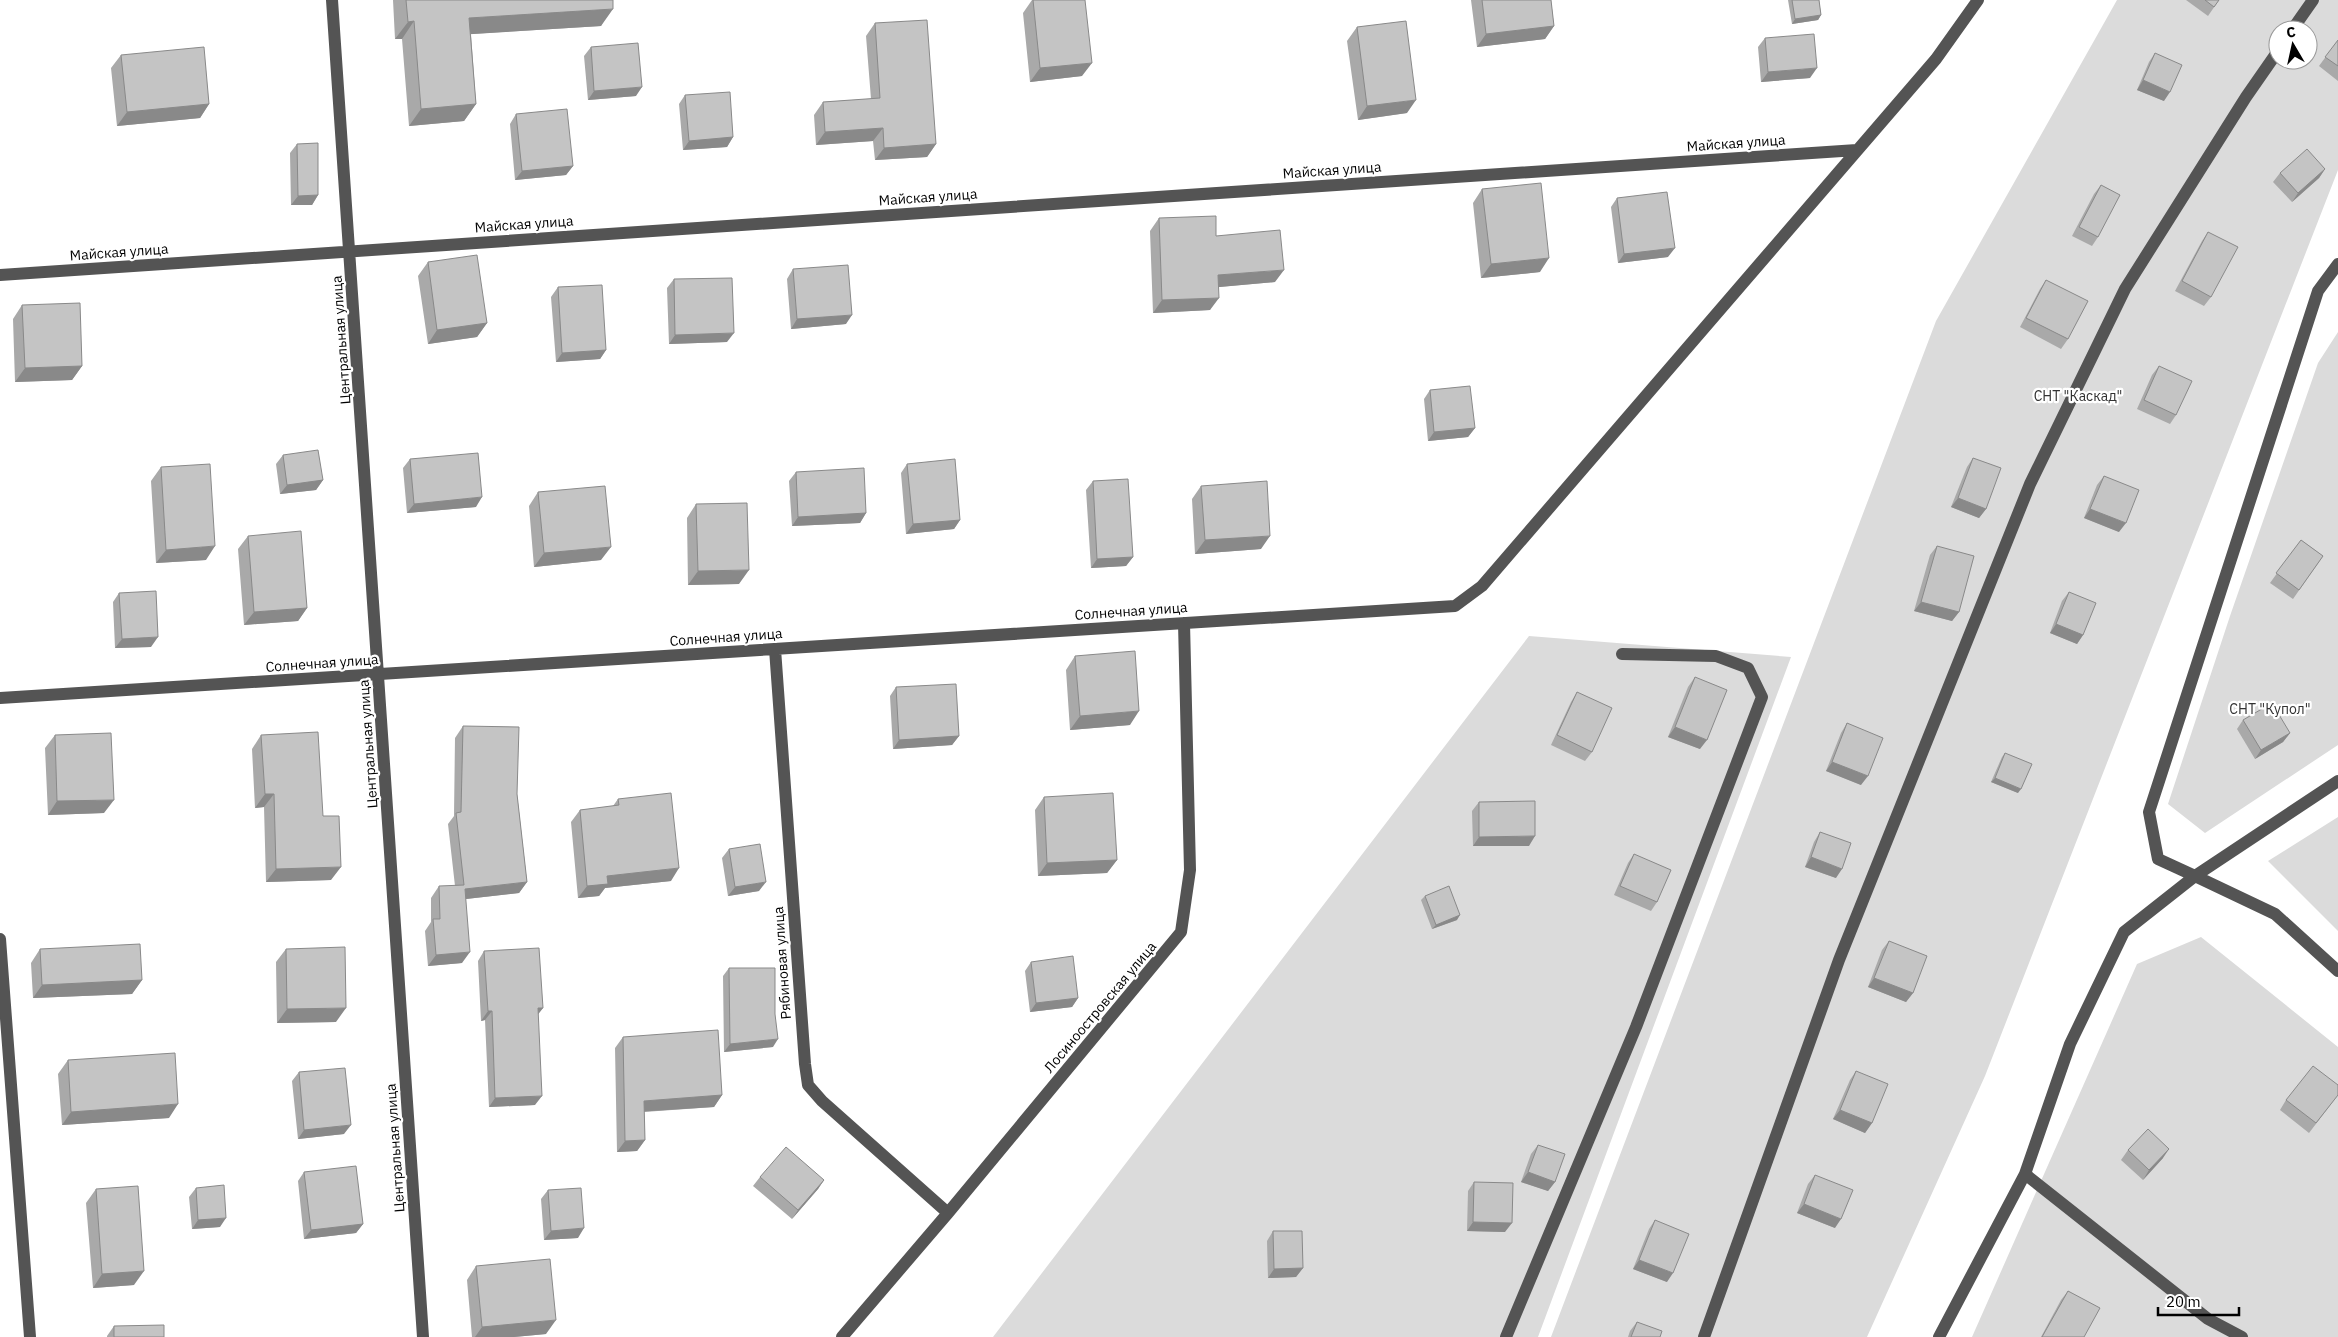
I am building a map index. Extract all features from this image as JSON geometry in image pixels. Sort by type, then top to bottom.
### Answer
[{"type":"street","name":"Центральная улица","points":[[332,0],[423,1337]]},
{"type":"street","points":[[1857,150],[1936,59],[1978,0]]},
{"type":"street","points":[[2299,20],[2313,0]]},
{"type":"street","points":[[1704,1337],[1839,960],[2030,484],[2125,289],[2268,65]]},
{"type":"street","name":"Майская улица","points":[[0,275],[1857,150]]},
{"type":"street","name":"Солнечная улица","points":[[0,698],[1455,606],[1482,586],[1857,150]]},
{"type":"street","points":[[2338,264],[2318,291],[2149,812],[2158,859],[2275,914],[2338,971]]},
{"type":"street","name":"Лосиноостровская улица","points":[[842,1337],[948,1213],[1181,932],[1190,870],[1184,623]]},
{"type":"street","name":"Рябиновая улица","points":[[775,649],[808,1084],[822,1101],[948,1213]]},
{"type":"street","points":[[1506,1337],[1636,1027],[1762,698],[1748,668],[1716,656],[1622,654]]},
{"type":"street","points":[[1939,1337],[2025,1174],[2070,1044],[2124,932],[2195,876],[2338,781]]},
{"type":"street","points":[[0,940],[30,1337]]},
{"type":"street","points":[[2025,1174],[2208,1319],[2242,1337]]},
{"type":"green space","name":"СНТ \"Каскад\"","points":[[2117,0],[2338,0],[2338,170],[1985,1076],[1867,1337],[1551,1337],[1936,321]]},
{"type":"green space","name":"СНТ \"Купол\"","points":[[2338,332],[2338,745],[2205,833],[2168,804],[2230,616],[2318,363]]},
{"type":"green space","points":[[1529,636],[1791,657],[1538,1337],[993,1337]]},
{"type":"green space","points":[[2338,817],[2338,931],[2268,861]]},
{"type":"green space","points":[[2201,937],[2338,1047],[2338,1337],[1972,1337],[2137,964]]},
{"type":"building","points":[[406,0],[613,0],[613,9],[469,18],[476,104],[421,109],[414,21],[408,22]]},
{"type":"building","points":[[1033,0],[1085,0],[1092,63],[1040,68]]},
{"type":"building","points":[[1482,0],[1551,0],[1554,26],[1486,34]]},
{"type":"building","points":[[1792,0],[1819,0],[1821,15],[1795,19]]},
{"type":"building","points":[[2205,0],[2219,0],[2214,7]]},
{"type":"building","points":[[927,20],[936,144],[884,148],[883,128],[825,132],[823,102],[880,98],[875,23]]},
{"type":"building","points":[[1406,21],[1416,100],[1367,106],[1357,27]]},
{"type":"building","points":[[1814,34],[1817,68],[1768,72],[1765,38]]},
{"type":"building","points":[[2338,40],[2338,66],[2325,57]]},
{"type":"building","points":[[638,43],[642,87],[594,91],[591,47]]},
{"type":"building","points":[[204,47],[209,104],[127,112],[121,55]]},
{"type":"building","points":[[2155,53],[2182,65],[2170,92],[2143,80]]},
{"type":"building","points":[[730,92],[733,137],[689,141],[685,95]]},
{"type":"building","points":[[567,109],[573,166],[522,171],[516,114]]},
{"type":"building","points":[[318,143],[318,195],[298,196],[297,144]]},
{"type":"building","points":[[2307,149],[2325,169],[2298,193],[2280,173]]},
{"type":"building","points":[[1541,183],[1549,258],[1491,264],[1482,189]]},
{"type":"building","points":[[2101,185],[2120,195],[2098,237],[2079,227]]},
{"type":"building","points":[[1667,192],[1675,248],[1624,254],[1617,198]]},
{"type":"building","points":[[1216,216],[1216,236],[1280,230],[1284,270],[1218,275],[1219,298],[1162,300],[1159,218]]},
{"type":"building","points":[[2208,232],[2238,247],[2211,297],[2182,281]]},
{"type":"building","points":[[477,255],[487,323],[437,330],[428,262]]},
{"type":"building","points":[[848,265],[852,315],[797,319],[793,269]]},
{"type":"building","points":[[732,278],[734,333],[675,335],[674,279]]},
{"type":"building","points":[[2046,280],[2088,301],[2068,339],[2026,318]]},
{"type":"building","points":[[602,285],[606,350],[562,353],[558,287]]},
{"type":"building","points":[[80,303],[82,366],[25,368],[22,305]]},
{"type":"building","points":[[2159,366],[2192,381],[2176,415],[2144,400]]},
{"type":"building","points":[[1470,386],[1475,428],[1434,432],[1430,390]]},
{"type":"building","points":[[318,450],[323,480],[287,485],[283,455]]},
{"type":"building","points":[[478,453],[482,497],[414,504],[410,459]]},
{"type":"building","points":[[1973,458],[2001,468],[1986,509],[1958,498]]},
{"type":"building","points":[[955,459],[960,520],[913,524],[907,464]]},
{"type":"building","points":[[210,464],[215,546],[166,550],[161,467]]},
{"type":"building","points":[[864,468],[866,513],[798,517],[796,472]]},
{"type":"building","points":[[2104,476],[2139,490],[2126,523],[2090,509]]},
{"type":"building","points":[[1128,479],[1133,557],[1097,559],[1093,481]]},
{"type":"building","points":[[1267,481],[1270,536],[1205,540],[1201,486]]},
{"type":"building","points":[[605,486],[611,547],[544,553],[538,492]]},
{"type":"building","points":[[747,503],[749,570],[698,571],[696,504]]},
{"type":"building","points":[[301,531],[307,608],[254,612],[248,536]]},
{"type":"building","points":[[2301,540],[2323,556],[2299,590],[2276,573]]},
{"type":"building","points":[[1937,546],[1974,556],[1959,612],[1921,602]]},
{"type":"building","points":[[156,591],[158,637],[122,639],[119,593]]},
{"type":"building","points":[[2069,592],[2096,603],[2083,635],[2056,624]]},
{"type":"building","points":[[1135,651],[1139,711],[1080,716],[1075,656]]},
{"type":"building","points":[[1695,677],[1727,690],[1707,740],[1675,727]]},
{"type":"building","points":[[956,684],[959,736],[899,740],[896,687]]},
{"type":"building","points":[[1577,692],[1612,708],[1592,752],[1557,735]]},
{"type":"building","points":[[2272,703],[2290,733],[2261,750],[2243,720]]},
{"type":"building","points":[[1847,723],[1883,738],[1868,776],[1832,762]]},
{"type":"building","points":[[463,726],[519,727],[517,794],[527,882],[465,889],[470,952],[436,955],[433,919],[440,919],[439,886],[464,885],[456,813],[461,812]]},
{"type":"building","points":[[318,732],[323,816],[339,816],[341,867],[276,869],[274,794],[265,794],[261,735]]},
{"type":"building","points":[[111,733],[114,800],[57,801],[55,735]]},
{"type":"building","points":[[2005,753],[2032,764],[2021,789],[1995,778]]},
{"type":"building","points":[[671,793],[679,868],[607,876],[608,884],[587,886],[580,810],[619,805],[618,799]]},
{"type":"building","points":[[1113,793],[1117,860],[1047,863],[1044,797]]},
{"type":"building","points":[[1535,801],[1535,836],[1479,837],[1479,802]]},
{"type":"building","points":[[1820,832],[1851,843],[1842,869],[1811,857]]},
{"type":"building","points":[[760,844],[766,882],[735,887],[729,849]]},
{"type":"building","points":[[1634,854],[1671,870],[1657,902],[1620,886]]},
{"type":"building","points":[[1449,886],[1460,915],[1436,925],[1425,896]]},
{"type":"building","points":[[1889,941],[1927,956],[1913,993],[1874,978]]},
{"type":"building","points":[[140,944],[142,980],[42,985],[40,949]]},
{"type":"building","points":[[345,947],[346,1008],[287,1009],[286,949]]},
{"type":"building","points":[[539,948],[543,1008],[538,1008],[542,1096],[495,1098],[492,1011],[488,1011],[484,951]]},
{"type":"building","points":[[1073,956],[1078,998],[1036,1003],[1031,962]]},
{"type":"building","points":[[729,968],[775,968],[775,1014],[778,1039],[730,1044]]},
{"type":"building","points":[[718,1030],[722,1095],[644,1101],[645,1140],[625,1141],[623,1037]]},
{"type":"building","points":[[175,1053],[178,1104],[71,1112],[68,1060]]},
{"type":"building","points":[[2313,1066],[2338,1085],[2338,1095],[2316,1123],[2286,1100]]},
{"type":"building","points":[[345,1068],[351,1125],[304,1130],[299,1072]]},
{"type":"building","points":[[1856,1071],[1888,1084],[1872,1123],[1840,1110]]},
{"type":"building","points":[[2148,1129],[2169,1149],[2149,1170],[2128,1150]]},
{"type":"building","points":[[1538,1145],[1565,1154],[1555,1182],[1528,1172]]},
{"type":"building","points":[[786,1147],[824,1180],[798,1210],[760,1177]]},
{"type":"building","points":[[356,1166],[363,1224],[311,1230],[304,1172]]},
{"type":"building","points":[[1815,1175],[1853,1190],[1841,1219],[1804,1204]]},
{"type":"building","points":[[1474,1182],[1513,1183],[1512,1223],[1473,1222]]},
{"type":"building","points":[[224,1185],[226,1218],[198,1220],[196,1188]]},
{"type":"building","points":[[138,1186],[144,1271],[102,1274],[96,1189]]},
{"type":"building","points":[[581,1188],[584,1228],[551,1231],[548,1190]]},
{"type":"building","points":[[1655,1220],[1689,1234],[1673,1273],[1639,1260]]},
{"type":"building","points":[[1273,1231],[1302,1231],[1303,1268],[1274,1269]]},
{"type":"building","points":[[550,1259],[556,1320],[482,1327],[476,1266]]},
{"type":"building","points":[[2068,1291],[2100,1308],[2084,1337],[2042,1337]]},
{"type":"building","points":[[1637,1322],[1662,1331],[1660,1337],[1631,1337]]},
{"type":"building","points":[[164,1325],[164,1337],[114,1337],[114,1326]]}]
